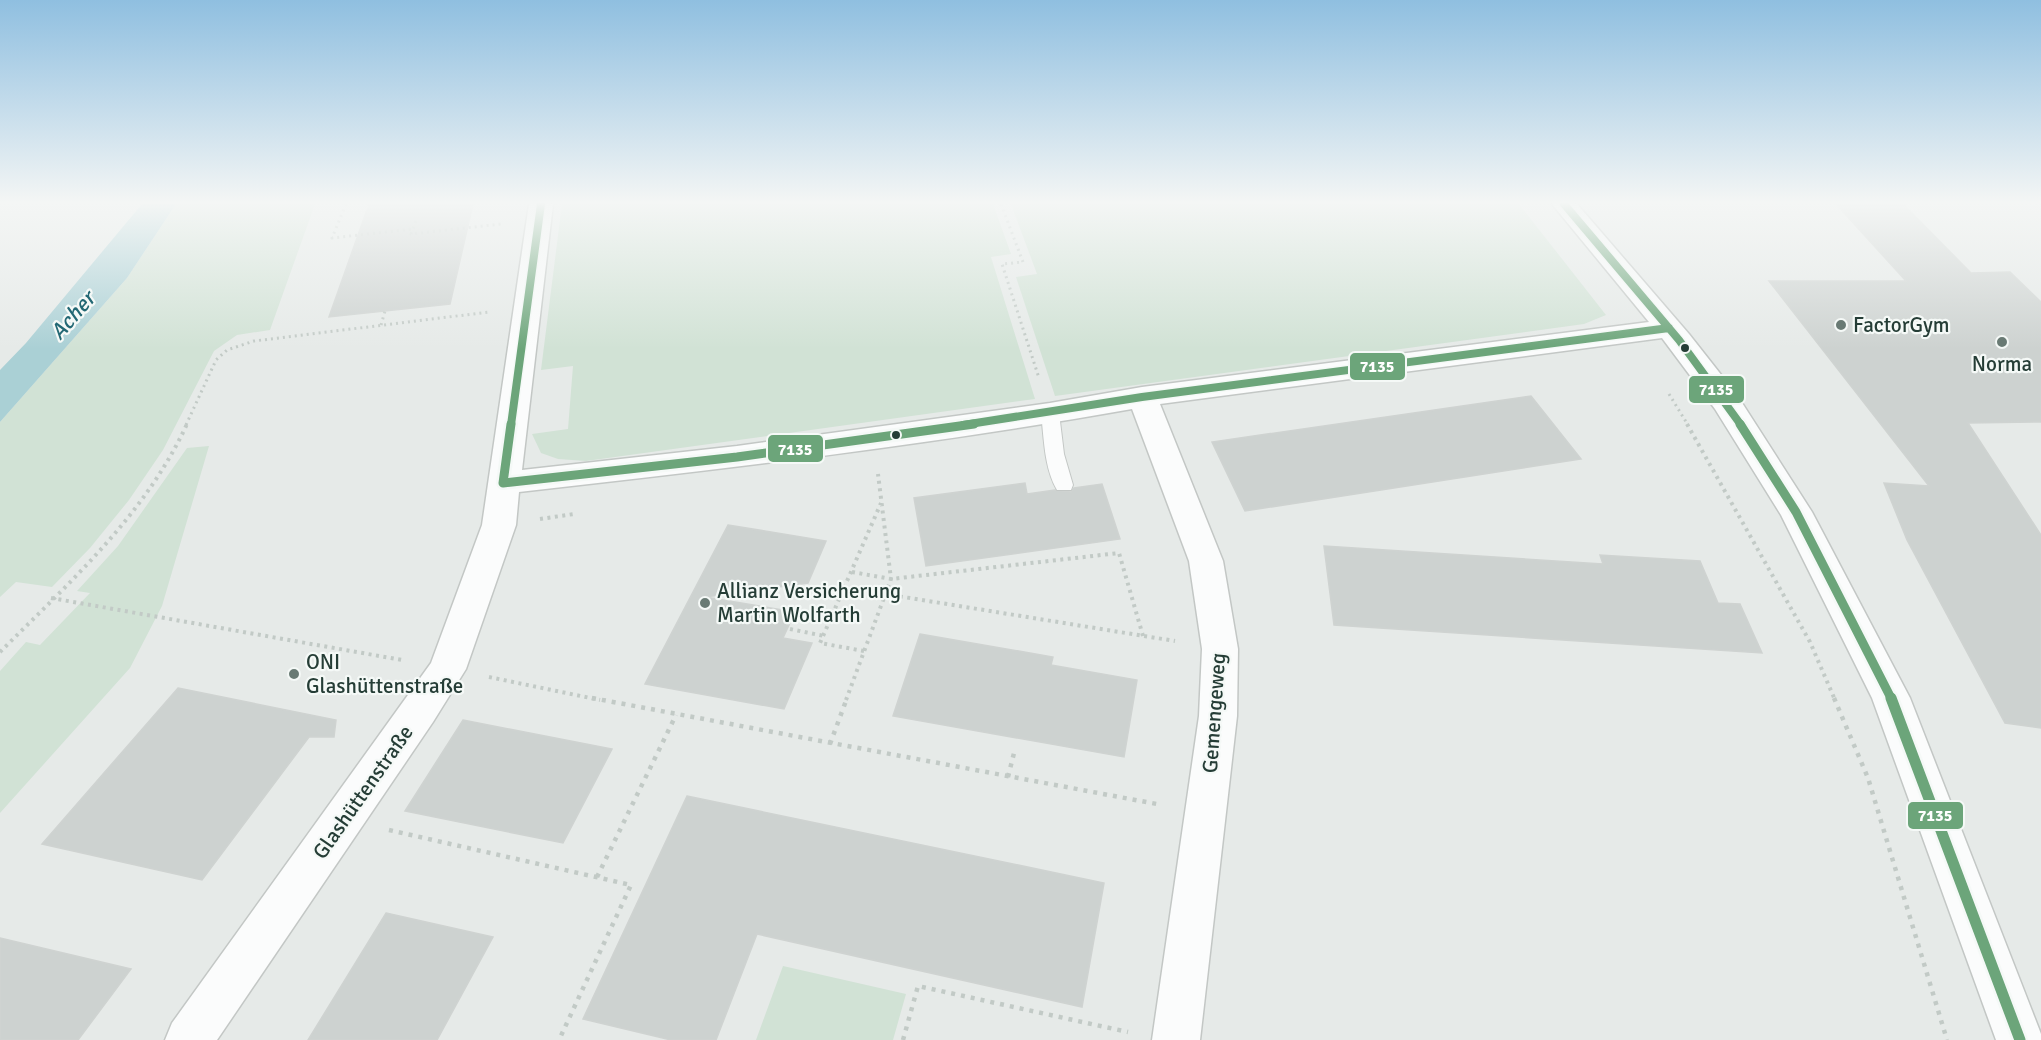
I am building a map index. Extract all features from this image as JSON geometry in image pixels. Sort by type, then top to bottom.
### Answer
[{"type":"street","name":"Glashüttenstraße","points":[[189,1040],[447,669],[499,525],[535,253]]},
{"type":"street","points":[[1605,253],[1669,328],[1726,402],[1796,512],[1891,698],[2020,1040]]},
{"type":"street","points":[[503,483],[737,457],[1050,413],[1142,397],[1669,328]]},
{"type":"street","name":"Gemengeweg","points":[[1142,397],[1206,561],[1220,649],[1218,716],[1206,813],[1158,1037]]},
{"type":"lane","points":[[1050,413],[1055,454],[1064,485]]},
{"type":"path","points":[[1019,253],[1023,262],[1002,264],[1050,413]]},
{"type":"path","points":[[0,652],[105,546],[144,498],[181,436],[216,360],[227,350],[254,341],[527,308]]},
{"type":"path","points":[[381,326],[385,311]]},
{"type":"path","points":[[1628,334],[1653,366],[1735,505],[1810,642],[1868,778],[1947,1040]]},
{"type":"path","points":[[830,744],[891,579],[877,467]]},
{"type":"path","points":[[864,651],[820,643],[882,503]]},
{"type":"path","points":[[852,572],[891,579],[1119,553],[1143,636]]},
{"type":"path","points":[[885,594],[1163,639]]},
{"type":"path","points":[[51,598],[447,669],[676,715],[1206,813]]},
{"type":"path","points":[[790,629],[824,636]]},
{"type":"path","points":[[597,877],[676,715]]},
{"type":"path","points":[[1008,777],[1015,749]]},
{"type":"path","points":[[344,819],[631,885],[559,1040]]},
{"type":"path","points":[[903,1040],[918,986],[1158,1037]]},
{"type":"green space","points":[[144,253],[298,253],[270,330],[237,335],[214,351],[163,450],[129,500],[90,548],[52,587],[16,582],[0,597],[0,422],[127,278]]},
{"type":"green space","points":[[556,253],[1010,253],[991,257],[1035,399],[586,461],[558,459],[541,453],[532,434],[568,429],[573,366],[541,370]]},
{"type":"green space","points":[[1029,253],[1557,253],[1606,315],[1584,324],[1055,396],[1016,277],[1037,274]]},
{"type":"green space","points":[[209,446],[162,606],[130,668],[0,813],[0,671],[26,642],[40,645],[90,593],[77,591],[118,546],[187,448]]},
{"type":"green space","points":[[783,966],[906,994],[893,1040],[756,1040]]},
{"type":"water","name":"Acher","points":[[101,253],[144,253],[127,278],[0,422],[0,370],[26,343]]},
{"type":"building","points":[[352,253],[462,253],[450,304],[329,317]]},
{"type":"building","points":[[1880,253],[1951,253],[1971,273],[2010,272],[2041,302],[2041,422],[1968,423],[2041,535],[2041,728],[2005,723],[1907,540],[1884,483],[1929,486],[1769,281],[1906,281]]},
{"type":"building","points":[[1531,396],[1581,459],[1245,511],[1212,442]]},
{"type":"building","points":[[1025,483],[1027,494],[1055,490],[1071,492],[1074,488],[1102,484],[1120,539],[926,566],[914,498]]},
{"type":"building","points":[[728,525],[826,541],[808,583],[705,597],[795,612],[783,638],[812,643],[784,709],[645,684]]},
{"type":"building","points":[[1324,546],[1603,564],[1600,555],[1700,561],[1718,603],[1740,604],[1762,653],[1334,625]]},
{"type":"building","points":[[920,634],[1053,657],[1051,665],[1137,680],[1124,757],[893,716]]},
{"type":"building","points":[[178,688],[336,720],[334,737],[309,737],[202,880],[42,844]]},
{"type":"building","points":[[463,720],[612,749],[563,843],[405,811]]},
{"type":"building","points":[[687,796],[1104,883],[1082,1007],[757,934],[716,1040],[671,1040],[583,1019]]},
{"type":"building","points":[[386,913],[493,937],[437,1040],[308,1040]]},
{"type":"building","points":[[0,938],[131,969],[78,1040],[0,1040]]},
{"type":"transit line","name":"7135","points":[[503,483],[534,253]]},
{"type":"transit line","name":"7135","points":[[1605,253],[1679,340],[1726,402],[1796,512],[1891,698],[2020,1040]]},
{"type":"transit line","name":"7135","points":[[503,483],[737,457],[1050,413],[1142,397],[1669,328]]},
{"type":"place","name":"FactorGym","points":[[1841,325]]},
{"type":"place","name":"Norma","points":[[2002,342]]},
{"type":"place","name":"Allianz Versicherung Martin Wolfarth","points":[[705,603]]},
{"type":"place","name":"ONI Glashüttenstraße","points":[[294,674]]}]
